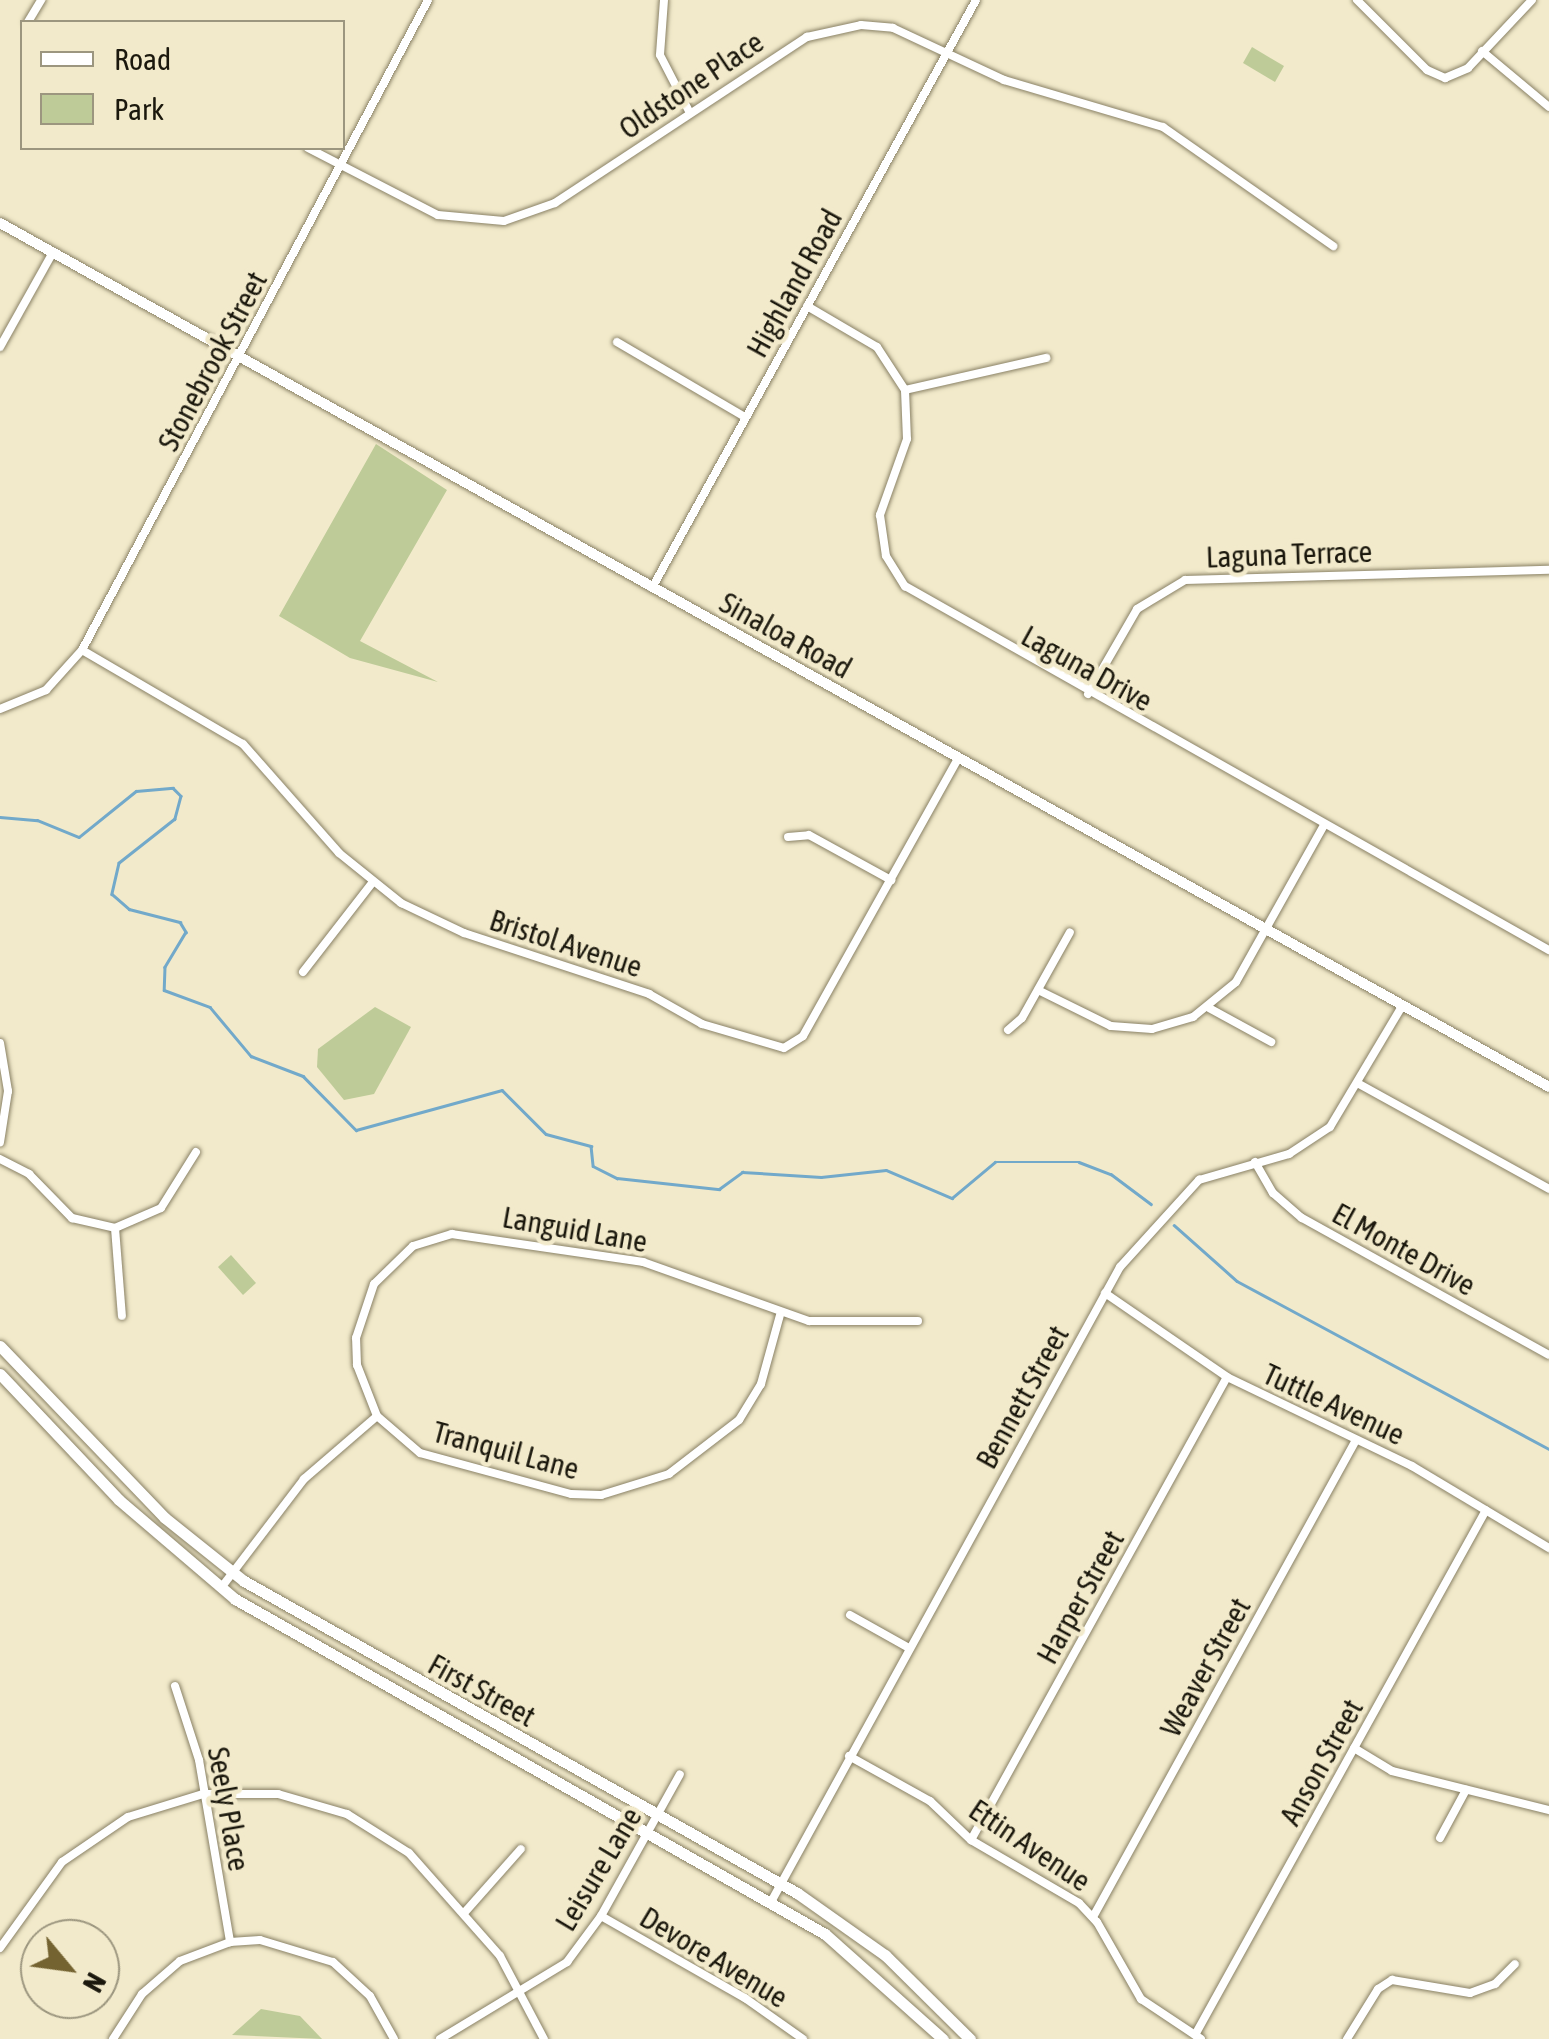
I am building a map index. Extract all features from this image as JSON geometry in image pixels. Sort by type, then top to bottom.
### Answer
[{"type":"main road","name":"First Street","points":[[0,1346],[165,1518],[232,1573],[780,1883],[885,1955],[970,2039]]},
{"type":"main road","name":"First Street","points":[[0,1374],[119,1500],[221,1588],[850,1951],[943,2039]]},
{"type":"street","name":"Stonebrook Street","points":[[0,709],[46,690],[82,650],[428,0]]},
{"type":"street","points":[[664,0],[660,55],[690,113]]},
{"type":"street","name":"Highland Road","points":[[652,588],[976,0]]},
{"type":"street","points":[[1357,0],[1435,75],[1462,74],[1532,0]]},
{"type":"street","name":"Oldstone Place","points":[[312,150],[438,215],[504,221],[555,202],[789,46],[830,29],[893,28],[1004,80],[1162,127],[1333,246]]},
{"type":"street","points":[[1482,51],[1549,107]]},
{"type":"street","name":"Sinaloa Road","points":[[0,223],[1549,1088]]},
{"type":"street","points":[[0,347],[53,252]]},
{"type":"street","points":[[807,306],[877,348],[905,390],[1046,358]]},
{"type":"street","points":[[616,342],[745,417]]},
{"type":"street","name":"Laguna Drive","points":[[905,390],[907,439],[880,515],[892,569],[923,601],[1549,950]]},
{"type":"street","name":"Laguna Terrace","points":[[1088,694],[1137,609],[1185,580],[1549,570]]},
{"type":"street","name":"Bristol Avenue","points":[[82,650],[243,744],[372,883],[464,933],[574,966],[648,994],[702,1024],[784,1048],[804,1036],[958,759]]},
{"type":"street","points":[[1038,990],[1095,1020],[1130,1029],[1172,1026],[1209,1008],[1236,982],[1324,826]]},
{"type":"street","points":[[788,836],[809,836],[891,880]]},
{"type":"street","points":[[303,972],[372,883]]},
{"type":"street","points":[[1008,1030],[1038,990],[1070,932]]},
{"type":"street","name":"Bennett Street","points":[[771,1902],[1105,1293],[1134,1247],[1184,1192],[1217,1171],[1255,1162],[1318,1138],[1360,1084],[1402,1006]]},
{"type":"street","points":[[1209,1008],[1271,1042]]},
{"type":"street","points":[[0,1043],[8,1091],[0,1142]]},
{"type":"street","points":[[1360,1084],[1549,1189]]},
{"type":"street","points":[[0,1159],[30,1174],[72,1218],[115,1228],[161,1208],[196,1152]]},
{"type":"street","name":"El Monte Drive","points":[[1255,1162],[1273,1192],[1302,1218],[1549,1355]]},
{"type":"street","points":[[115,1228],[122,1316]]},
{"type":"street","name":"Languid Lane","points":[[378,1416],[357,1365],[362,1309],[392,1262],[436,1236],[472,1234],[643,1262],[780,1315],[833,1323],[918,1321]]},
{"type":"street","name":"Tuttle Avenue","points":[[1105,1293],[1227,1377],[1356,1440],[1549,1548]]},
{"type":"street","name":"Tranquil Lane","points":[[378,1416],[406,1444],[440,1461],[571,1494],[628,1491],[669,1474],[739,1420],[761,1384],[780,1315]]},
{"type":"street","name":"Harper Street","points":[[971,1840],[1227,1377]]},
{"type":"street","points":[[221,1588],[304,1478],[378,1416]]},
{"type":"street","name":"Weaver Street","points":[[1093,1917],[1356,1440]]},
{"type":"street","name":"Anson Street","points":[[1198,2037],[1486,1510]]},
{"type":"street","points":[[850,1615],[909,1648]]},
{"type":"street","name":"Seely Place","points":[[176,1686],[203,1794],[230,1942]]},
{"type":"street","points":[[1354,1748],[1392,1771],[1549,1810]]},
{"type":"street","name":"Ettin Avenue","points":[[849,1756],[930,1801],[971,1840],[1064,1892],[1093,1917],[1141,2000],[1198,2037]]},
{"type":"street","name":"Leisure Lane","points":[[440,2039],[521,1996],[567,1962],[601,1916],[680,1774]]},
{"type":"street","points":[[1440,1838],[1466,1790]]},
{"type":"street","points":[[0,1948],[28,1900],[84,1844],[128,1817],[203,1794],[278,1794],[347,1814],[409,1853],[465,1912],[521,1996],[544,2039]]},
{"type":"street","points":[[465,1912],[521,1850]]},
{"type":"street","name":"Devore Avenue","points":[[601,1916],[745,1998],[803,2039]]},
{"type":"street","points":[[114,2039],[159,1976],[230,1942],[284,1942],[333,1962],[370,1996],[394,2039]]},
{"type":"street","points":[[1347,2039],[1385,1983],[1401,1980],[1470,1993],[1495,1984],[1515,1964]]},
{"type":"green space","points":[[1252,47],[1284,66],[1275,82],[1243,63]]},
{"type":"green space","points":[[376,444],[447,490],[360,641],[438,682],[350,658],[279,616]]},
{"type":"green space","points":[[375,1007],[411,1027],[374,1094],[344,1100],[317,1067],[318,1049]]},
{"type":"green space","points":[[231,1255],[256,1283],[243,1295],[218,1267]]},
{"type":"green space","points":[[261,2009],[300,2016],[322,2039],[232,2035]]},
{"type":"waterway","points":[[0,817],[37,820],[79,837],[136,791],[173,788],[181,796],[175,819],[119,863],[112,894],[129,909],[180,922],[186,932],[165,967],[164,990],[210,1007],[251,1056],[303,1076],[356,1130],[502,1090],[546,1134],[591,1146],[593,1166],[617,1178],[719,1189],[742,1172],[821,1177],[886,1170],[952,1198],[995,1162],[1079,1162],[1111,1174],[1151,1204]]},
{"type":"waterway","points":[[1174,1225],[1237,1281],[1549,1449]]}]
